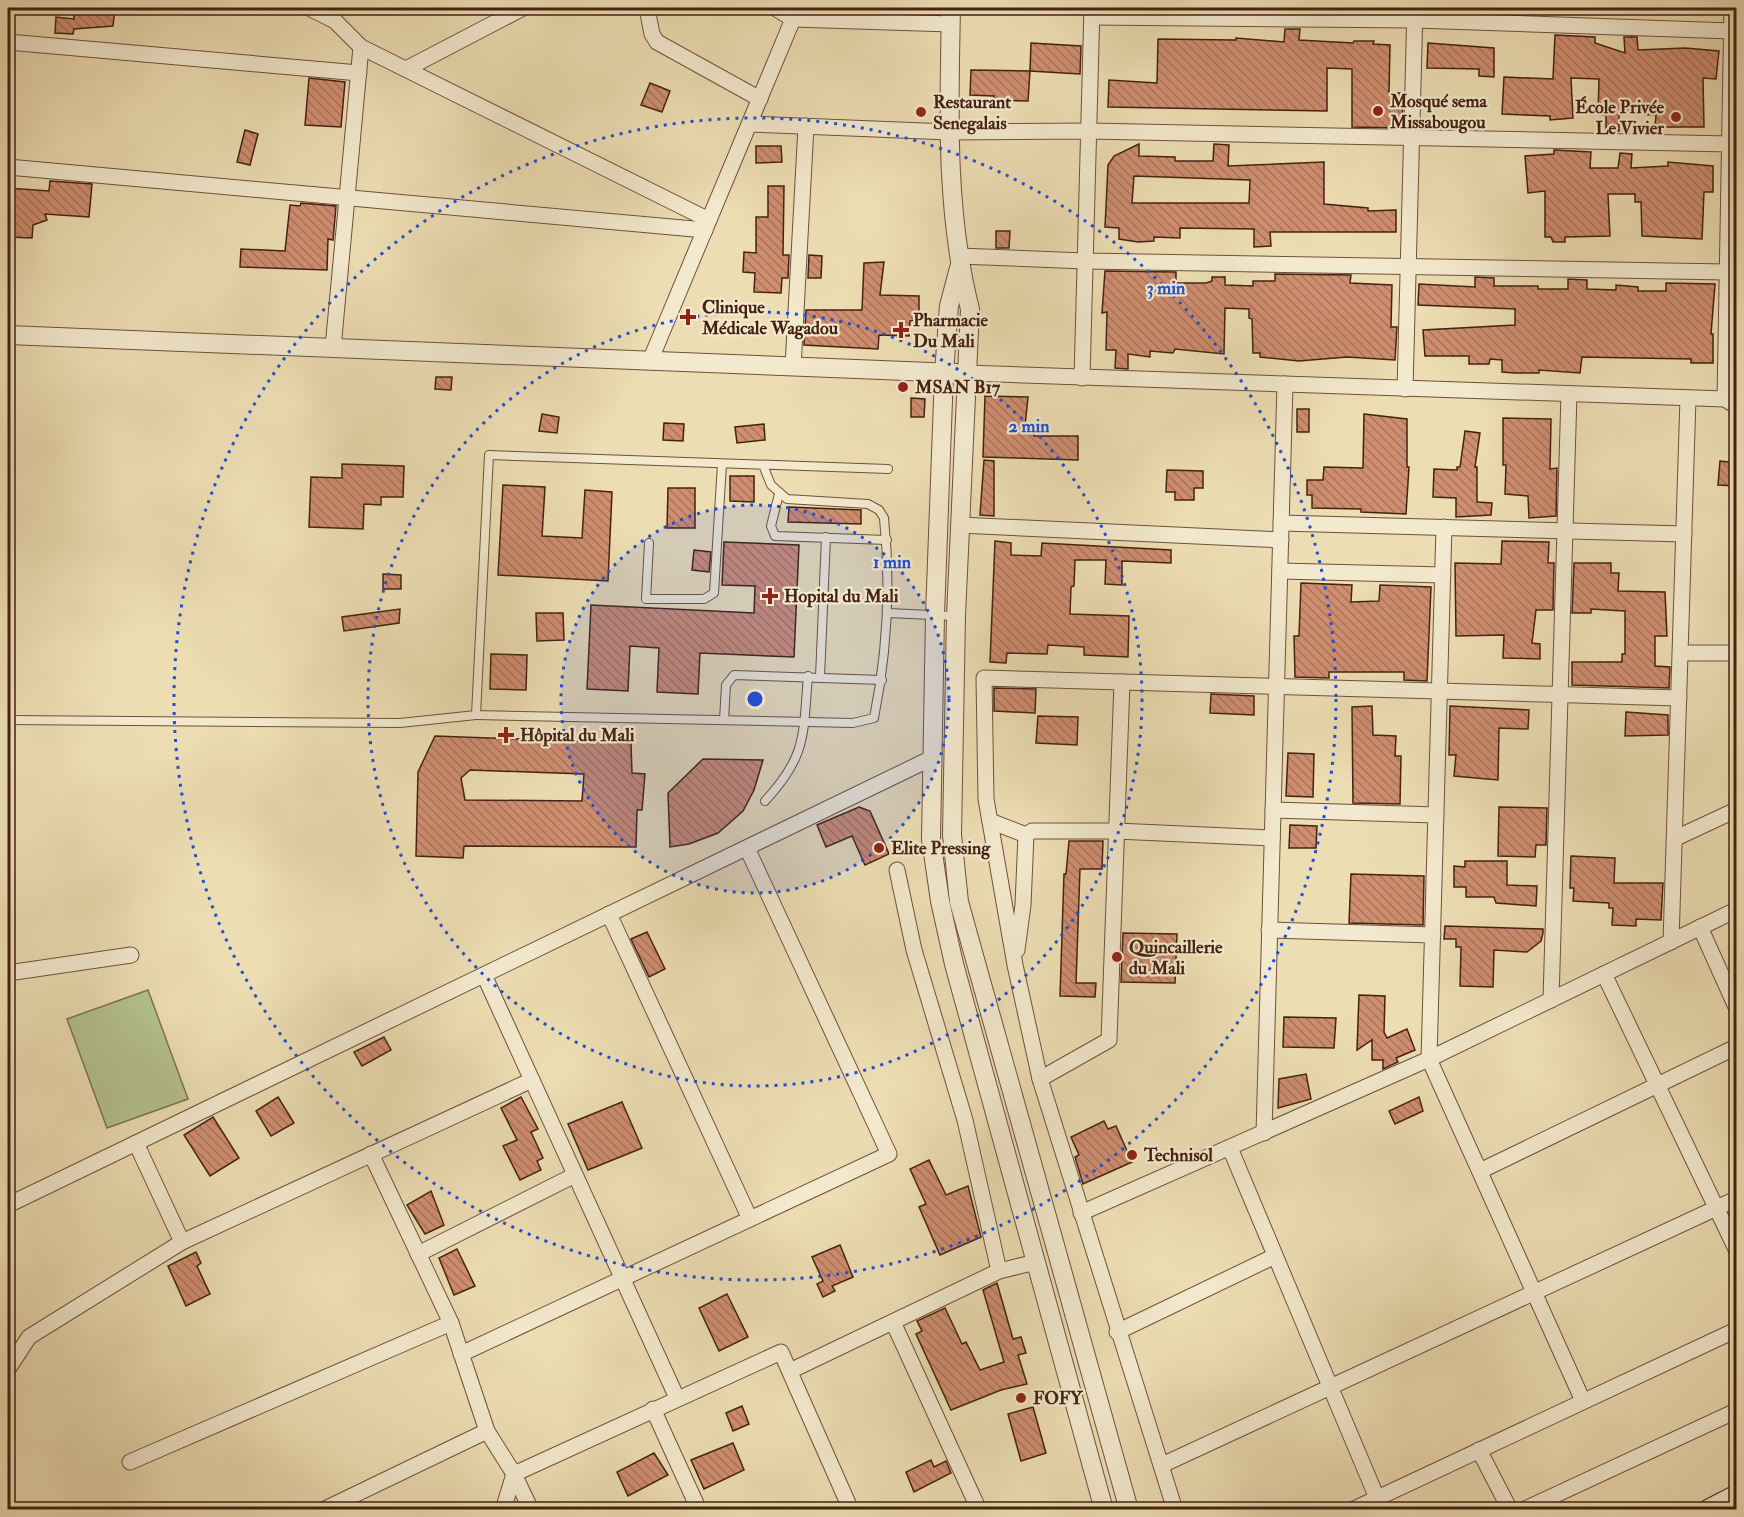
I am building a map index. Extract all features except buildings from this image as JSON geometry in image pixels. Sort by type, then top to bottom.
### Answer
[{"type":"main road","points":[[1709,1509],[1737,1496]]},
{"type":"street","points":[[309,8],[338,14],[361,47],[707,225]]},
{"type":"street","points":[[405,69],[523,8]]},
{"type":"street","points":[[647,8],[652,34],[657,42],[760,99]]},
{"type":"street","points":[[775,8],[793,19],[951,16],[949,132],[959,261],[970,309],[956,616],[952,835],[959,902],[972,957],[1129,1509]]},
{"type":"street","points":[[8,335],[967,374],[1688,398],[1731,403],[1732,290],[1727,272],[1733,166],[1730,144],[1733,109],[1732,8]]},
{"type":"street","points":[[1082,378],[1092,12],[1415,14],[1732,31]]},
{"type":"street","points":[[1405,388],[1415,14]]},
{"type":"street","points":[[650,361],[793,19]]},
{"type":"street","points":[[8,42],[358,73]]},
{"type":"street","points":[[333,348],[361,47]]},
{"type":"street","points":[[750,124],[949,132],[1089,131],[1730,144]]},
{"type":"street","points":[[793,367],[806,126]]},
{"type":"street","points":[[8,167],[347,198],[707,225]]},
{"type":"street","points":[[959,261],[1085,261],[1727,272]]},
{"type":"street","points":[[959,261],[949,306],[945,373],[935,615],[931,839],[940,901],[957,975],[1104,1509]]},
{"type":"street","points":[[1263,1134],[1285,384]]},
{"type":"street","points":[[1551,1000],[1569,394]]},
{"type":"street","points":[[1671,942],[1688,398]]},
{"type":"street","points":[[1281,523],[1684,534]]},
{"type":"street","points":[[960,525],[1281,540]]},
{"type":"street","points":[[1444,527],[1429,1059],[1583,1401]]},
{"type":"street","points":[[1280,572],[1443,575]]},
{"type":"street","points":[[1681,653],[1737,653]]},
{"type":"street","points":[[1174,1509],[1040,1079],[1015,964],[986,800],[984,678],[1679,698]]},
{"type":"street","points":[[1040,1079],[1109,1040],[1122,682]]},
{"type":"street","points":[[8,1205],[932,758]]},
{"type":"street","points":[[1273,810],[1436,815]]},
{"type":"street","points":[[1676,837],[1737,810]]},
{"type":"street","points":[[990,821],[1026,835]]},
{"type":"street","points":[[1026,835],[1032,831],[1116,831],[1272,838]]},
{"type":"street","points":[[1015,964],[1023,905],[1026,835]]},
{"type":"street","points":[[461,1354],[889,1154],[747,848]]},
{"type":"street","points":[[897,870],[914,950],[965,1120],[999,1271]]},
{"type":"street","points":[[1081,1213],[1429,1059],[1737,910]]},
{"type":"street","points":[[609,914],[750,1219]]},
{"type":"street","points":[[1700,927],[1737,1007]]},
{"type":"street","points":[[1269,930],[1433,935]]},
{"type":"street","points":[[8,973],[130,955]]},
{"type":"street","points":[[1604,974],[1737,1249]]},
{"type":"street","points":[[484,975],[677,1398]]},
{"type":"street","points":[[1480,1171],[1737,1047]]},
{"type":"street","points":[[8,1369],[29,1337],[182,1242],[532,1080]]},
{"type":"street","points":[[136,1143],[182,1242]]},
{"type":"street","points":[[1230,1148],[1377,1498]]},
{"type":"street","points":[[371,1154],[451,1323],[487,1431],[514,1474],[531,1509]]},
{"type":"street","points":[[418,1254],[575,1175]]},
{"type":"street","points":[[1162,1465],[1737,1199]]},
{"type":"street","points":[[1117,1332],[1275,1256]]},
{"type":"street","points":[[790,1371],[999,1271],[1036,1262]]},
{"type":"street","points":[[893,1322],[979,1509]]},
{"type":"street","points":[[130,1462],[451,1323]]},
{"type":"street","points":[[1352,1509],[1737,1330]]},
{"type":"street","points":[[503,1509],[514,1474],[781,1352],[851,1509]]},
{"type":"street","points":[[653,1409],[699,1509]]},
{"type":"street","points":[[1523,1509],[1737,1411]]},
{"type":"street","points":[[323,1509],[487,1431]]},
{"type":"street","points":[[1479,1450],[1510,1509]]},
{"type":"lane","points":[[476,715],[489,455],[888,469]]},
{"type":"lane","points":[[649,543],[646,599],[704,599],[714,593],[722,464]]},
{"type":"lane","points":[[8,720],[399,723],[476,715],[853,723],[874,718],[882,680],[887,613],[884,518],[879,510],[868,504],[787,498],[779,494],[771,485],[763,465]]},
{"type":"lane","points":[[779,494],[771,526],[775,536],[886,540]]},
{"type":"lane","points":[[820,677],[826,537]]},
{"type":"lane","points":[[887,613],[956,616]]},
{"type":"lane","points":[[724,720],[726,685],[734,675],[882,680]]},
{"type":"lane","points":[[765,801],[796,762],[804,721],[808,676]]},
{"type":"green space","points":[[148,990],[188,1099],[107,1128],[67,1019]]},
{"type":"place","name":"Mosqué sema Missabougou","points":[[1378,111]]},
{"type":"place","name":"Restaurant Senegalais","points":[[921,112]]},
{"type":"place","name":"École Privée Le Vivier","points":[[1676,117]]},
{"type":"place","name":"Clinique Médicale Wagadou","points":[[688,317]]},
{"type":"place","name":"Pharmacie Du Mali","points":[[901,330]]},
{"type":"place","name":"MSAN B17","points":[[903,387]]},
{"type":"place","name":"Hopital du Mali","points":[[770,596]]},
{"type":"place","name":"Hôpital du Mali","points":[[506,735]]},
{"type":"place","name":"Elite Pressing","points":[[879,848]]},
{"type":"place","name":"Quincaillerie du Mali","points":[[1117,957]]},
{"type":"place","name":"Technisol","points":[[1132,1155]]},
{"type":"place","name":"FOFY","points":[[1021,1398]]}]
